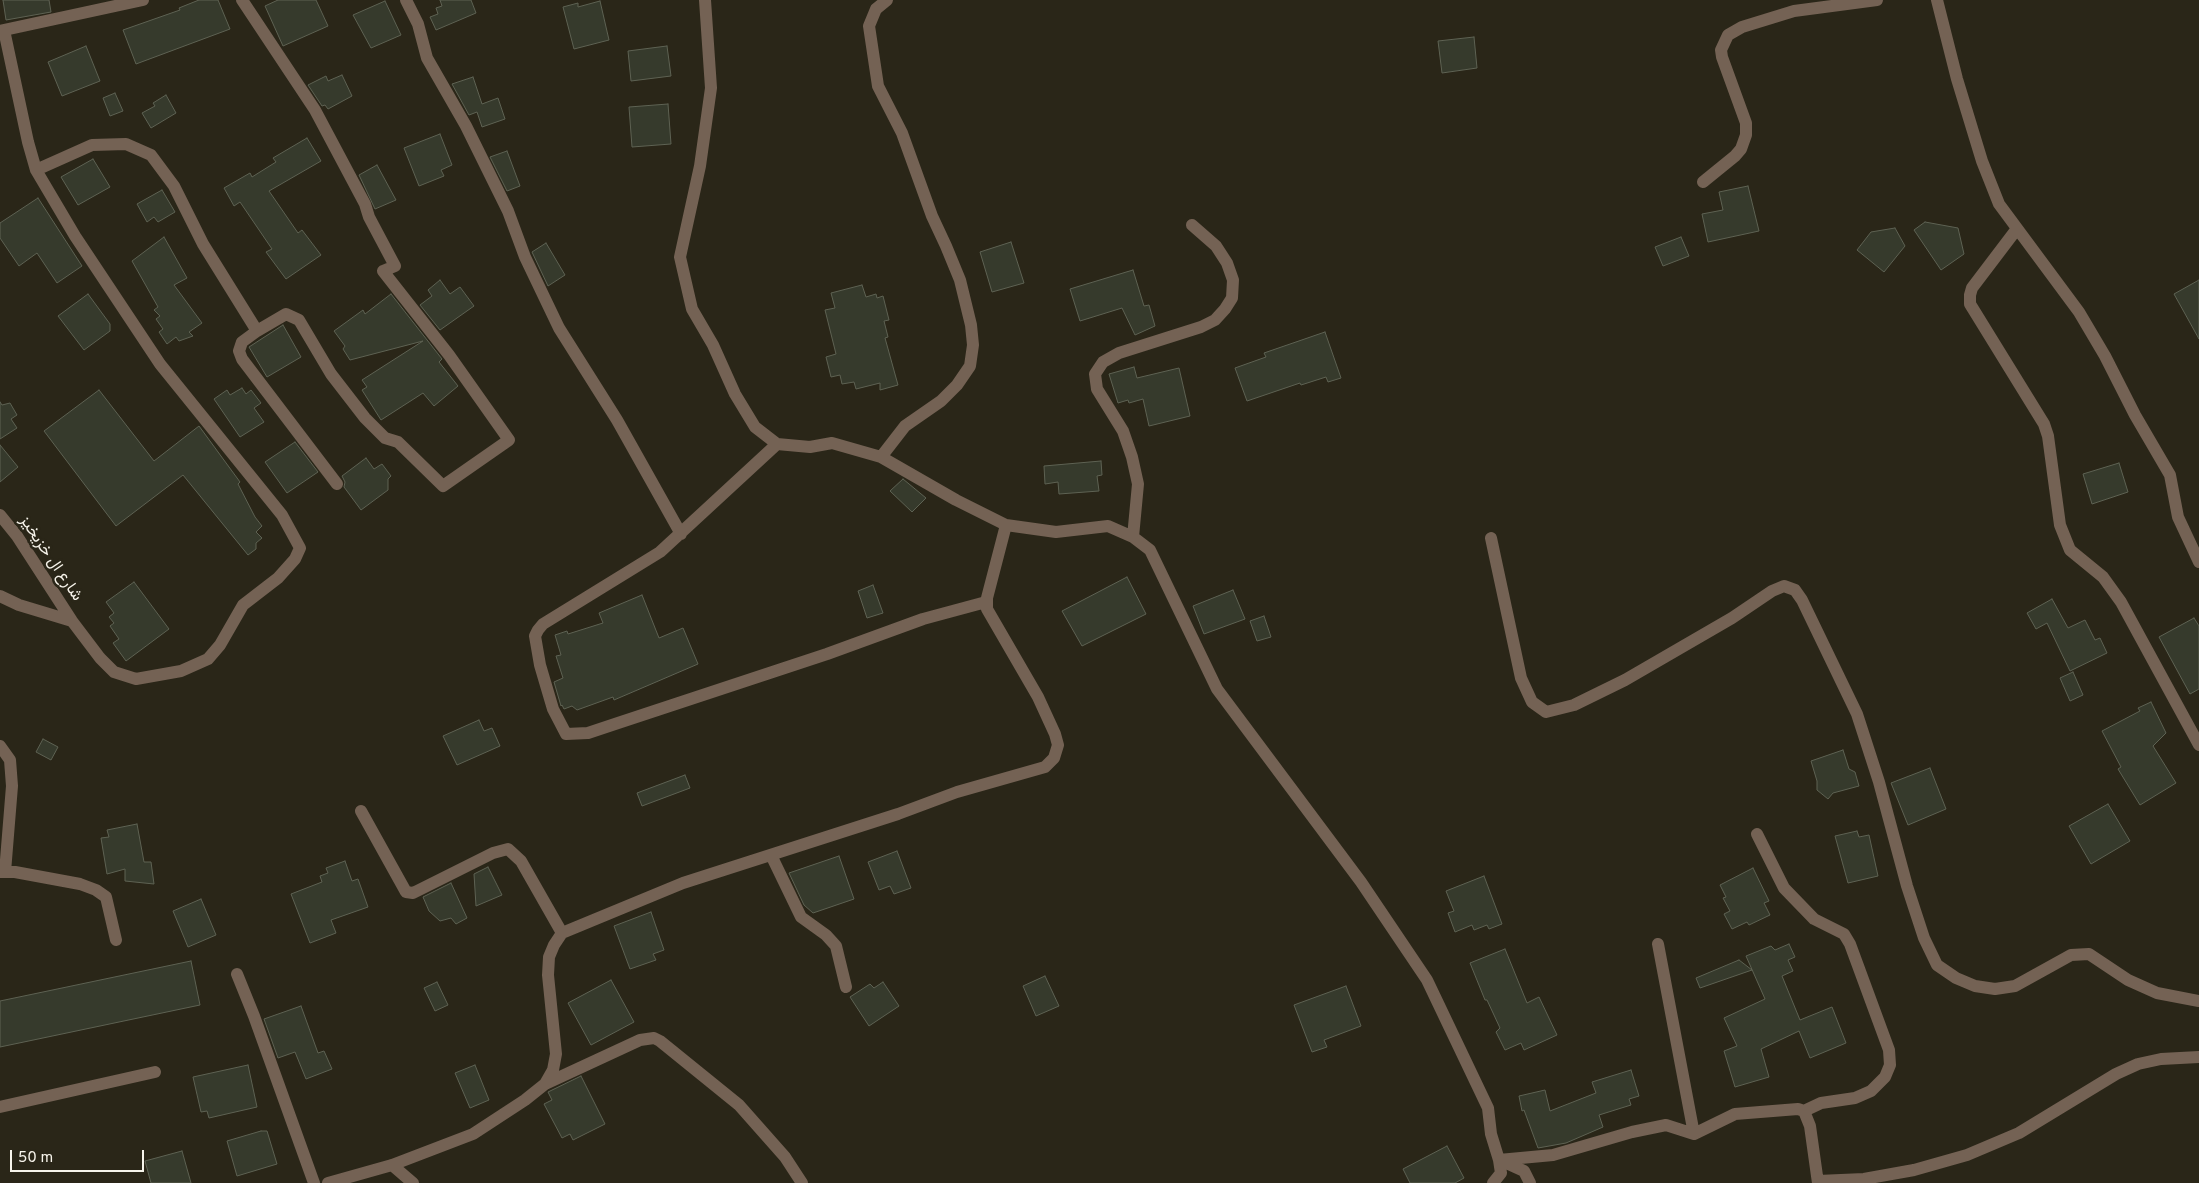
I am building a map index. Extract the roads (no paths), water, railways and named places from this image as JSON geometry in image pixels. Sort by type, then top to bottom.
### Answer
[{"type":"street","points":[[143,0],[2,31],[36,170],[92,145],[126,144],[151,155],[174,186],[202,244],[257,331]]},
{"type":"street","points":[[242,0],[315,110],[361,196],[369,217],[395,266],[383,271],[448,355],[508,440],[443,486],[398,442],[385,438],[365,418],[331,374],[299,320],[286,314],[242,342],[239,351],[242,358],[337,484]]},
{"type":"street","points":[[406,0],[418,24],[427,58],[466,126],[508,211],[525,257],[559,328],[617,420],[681,534]]},
{"type":"street","points":[[705,0],[711,88],[702,150],[680,257],[692,309],[713,344],[735,394],[755,427],[777,444],[810,447],[832,443],[881,457],[956,500],[1006,525],[1056,532],[1108,526],[1133,537],[1150,550],[1217,689],[1361,882],[1427,980],[1488,1108],[1491,1134],[1500,1160],[1501,1173],[1493,1183]]},
{"type":"street","points":[[881,457],[905,426],[941,401],[957,385],[970,366],[973,345],[971,325],[960,280],[932,216],[902,133],[878,86],[869,26],[876,9],[887,0]]},
{"type":"street","points":[[1703,182],[1741,149],[1746,135],[1746,123],[1722,57],[1722,46],[1728,36],[1742,28],[1794,11],[1877,0]]},
{"type":"street","points":[[1937,0],[1957,79],[1982,161],[1999,204],[2016,230],[2079,312],[2105,356],[2134,415],[2170,475],[2178,517],[2199,562]]},
{"type":"street","name":"شارع ال خزيخيز","points":[[0,515],[17,536],[72,621],[100,658],[114,672],[136,679],[181,671],[208,659],[220,645],[243,605],[278,578],[295,559],[300,548],[282,515],[160,364],[75,236],[36,170]]},
{"type":"street","points":[[1133,537],[1138,484],[1136,475],[1123,430],[1096,389],[1095,374],[1103,362],[1119,353],[1201,327],[1214,320],[1226,309],[1232,298],[1233,280],[1228,263],[1216,246],[1192,224]]},
{"type":"street","points":[[2016,230],[1972,288],[1970,304],[2044,424],[2048,436],[2060,525],[2070,550],[2103,577],[2121,602],[2199,745]]},
{"type":"street","points":[[777,444],[681,534],[634,569],[543,624],[538,630],[535,636],[540,665],[553,709],[566,734],[588,733],[828,654],[923,619],[986,602]]},
{"type":"street","points":[[545,1084],[553,1070],[556,1054],[548,975],[549,957],[562,934],[683,883],[898,814],[957,792],[1033,772],[1045,767],[1054,758],[1058,745],[1056,734],[1038,697],[989,614],[986,602],[1006,525]]},
{"type":"street","points":[[1491,538],[1522,678],[1532,702],[1546,712],[1574,705],[1625,680],[1717,627],[1772,591],[1784,586],[1795,590],[1802,600],[1857,714],[1880,782],[1907,886],[1924,938],[1937,965],[1956,978],[1975,986],[1995,989],[2015,986],[2071,955],[2089,954],[2128,980],[2157,993],[2199,1001]]},
{"type":"street","points":[[0,596],[18,605],[72,621]]},
{"type":"street","points":[[0,746],[10,760],[12,786],[3,872],[80,884],[96,890],[106,897],[116,940]]},
{"type":"street","points":[[360,811],[406,892],[413,893],[493,853],[508,849],[521,860],[562,934]]},
{"type":"street","points":[[1500,1160],[1553,1155],[1632,1132],[1666,1125],[1694,1134],[1736,1114],[1787,1108],[1804,1111],[1820,1103],[1855,1098],[1871,1091],[1885,1077],[1890,1065],[1888,1050],[1850,944],[1844,934],[1814,919],[1784,888],[1757,834]]},
{"type":"street","points":[[771,855],[801,917],[826,935],[836,946],[846,987]]},
{"type":"street","points":[[1658,944],[1694,1134]]},
{"type":"street","points":[[237,974],[258,1024],[314,1183]]},
{"type":"street","points":[[328,1183],[392,1165],[473,1134],[525,1100],[545,1084],[640,1040],[654,1038],[660,1040],[739,1105],[785,1157],[802,1183]]},
{"type":"street","points":[[1804,1111],[1810,1126],[1818,1182],[1864,1179],[1914,1170],[1967,1155],[2019,1133],[2116,1074],[2161,1059],[2199,1056]]},
{"type":"street","points":[[0,1107],[154,1072]]},
{"type":"street","points":[[1500,1160],[1524,1171],[1530,1183]]},
{"type":"street","points":[[392,1165],[413,1183]]}]
